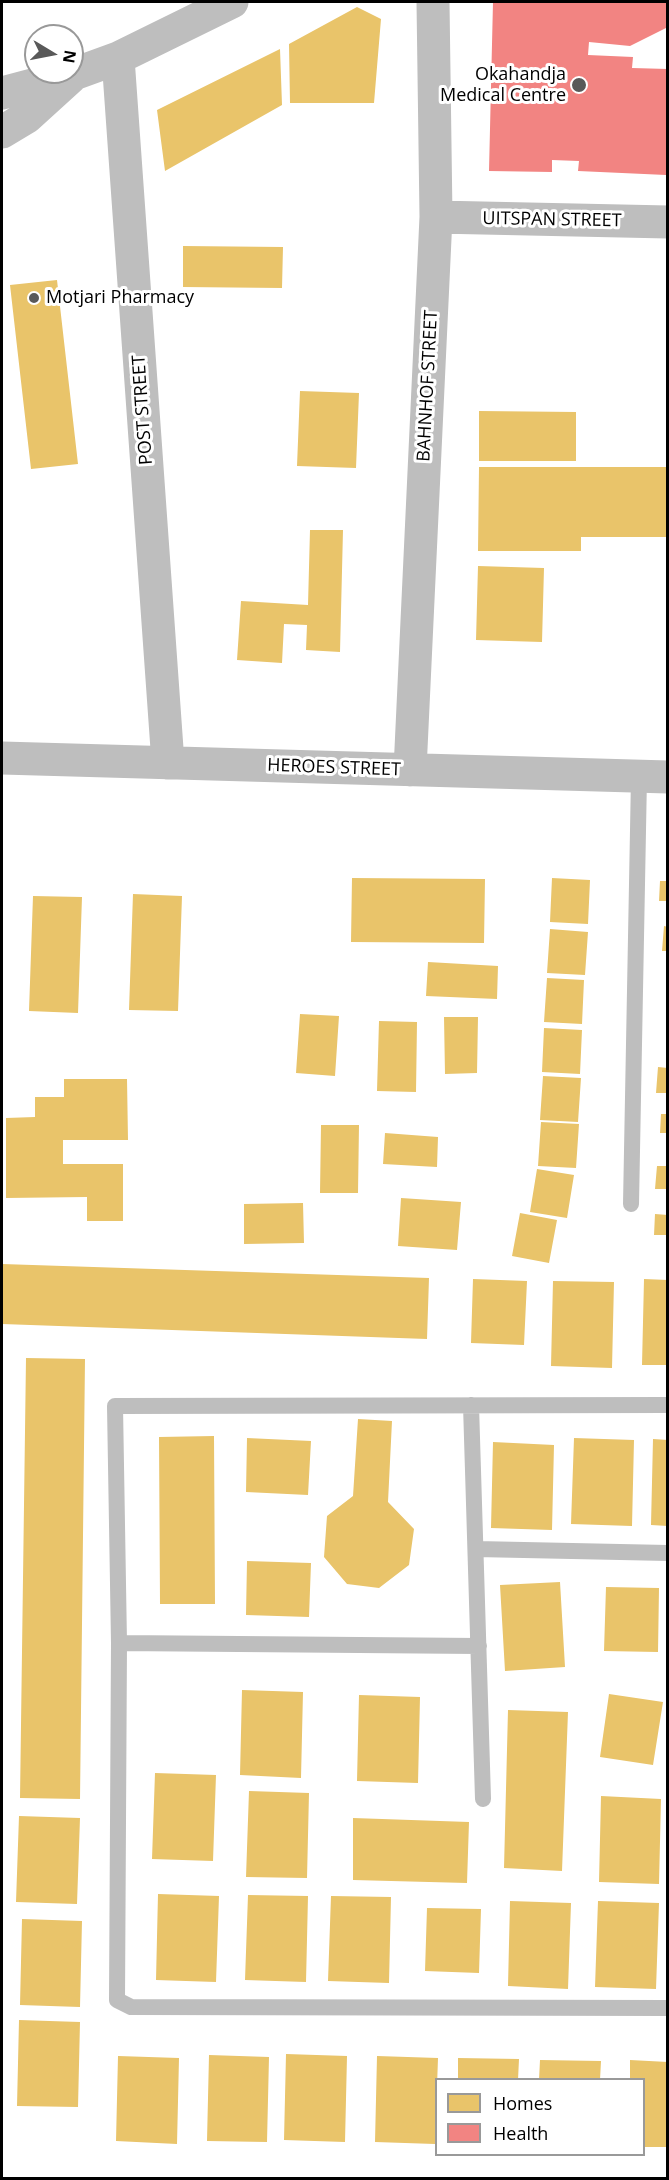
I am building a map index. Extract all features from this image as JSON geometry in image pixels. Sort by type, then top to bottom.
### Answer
[{"type":"street","points":[[84,70],[118,58],[232,2]]},
{"type":"street","name":"BAHNHOF STREET","points":[[410,770],[436,217],[433,2]]},
{"type":"street","name":"POST STREET","points":[[118,58],[168,763]]},
{"type":"street","points":[[2,93],[36,84]]},
{"type":"street","points":[[2,132],[27,117],[63,84]]},
{"type":"street","name":"UITSPAN STREET","points":[[436,217],[668,222]]},
{"type":"street","name":"HEROES STREET","points":[[2,758],[653,777]]},
{"type":"lane","points":[[631,1204],[653,777]]},
{"type":"lane","points":[[471,1405],[483,1799]]},
{"type":"lane","points":[[668,1405],[115,1406],[119,1643],[117,2000],[131,2007],[668,2008]]},
{"type":"lane","points":[[476,1549],[668,1553]]},
{"type":"lane","points":[[119,1643],[478,1646]]},
{"type":"building: Homes","points":[[357,7],[381,19],[374,103],[290,103],[289,44]]},
{"type":"building: Homes","points":[[280,49],[282,105],[165,171],[157,110]]},
{"type":"building: Homes","points":[[183,246],[283,247],[282,288],[183,287]]},
{"type":"building: Homes","points":[[57,280],[78,464],[31,469],[10,285]]},
{"type":"building: Homes","points":[[300,391],[359,393],[356,468],[297,466]]},
{"type":"building: Homes","points":[[479,411],[576,412],[576,461],[479,461]]},
{"type":"building: Homes","points":[[479,467],[668,467],[668,537],[581,537],[581,551],[478,551]]},
{"type":"building: Homes","points":[[310,530],[343,530],[340,652],[306,650],[307,625],[284,624],[282,663],[237,660],[241,601],[308,605]]},
{"type":"building: Homes","points":[[478,566],[544,568],[542,642],[476,640]]},
{"type":"building: Homes","points":[[352,878],[485,879],[484,943],[351,942]]},
{"type":"building: Homes","points":[[552,878],[590,880],[588,924],[550,922]]},
{"type":"building: Homes","points":[[660,881],[668,881],[668,901],[659,901]]},
{"type":"building: Homes","points":[[133,894],[182,896],[178,1011],[129,1010]]},
{"type":"building: Homes","points":[[33,896],[82,897],[78,1013],[29,1011]]},
{"type":"building: Homes","points":[[664,926],[668,927],[668,951],[662,951]]},
{"type":"building: Homes","points":[[550,929],[588,932],[585,975],[547,973]]},
{"type":"building: Homes","points":[[428,962],[498,966],[497,999],[426,996]]},
{"type":"building: Homes","points":[[547,978],[584,980],[582,1024],[544,1022]]},
{"type":"building: Homes","points":[[300,1014],[339,1016],[335,1076],[296,1073]]},
{"type":"building: Homes","points":[[444,1017],[478,1017],[477,1073],[445,1074]]},
{"type":"building: Homes","points":[[379,1021],[417,1022],[416,1092],[377,1091]]},
{"type":"building: Homes","points":[[544,1028],[582,1030],[580,1074],[542,1072]]},
{"type":"building: Homes","points":[[658,1067],[668,1068],[668,1093],[656,1093]]},
{"type":"building: Homes","points":[[543,1076],[581,1078],[578,1122],[540,1120]]},
{"type":"building: Homes","points":[[64,1079],[127,1079],[128,1140],[63,1140],[63,1164],[123,1164],[123,1221],[87,1221],[87,1197],[6,1198],[6,1118],[35,1117],[35,1097],[64,1097]]},
{"type":"building: Homes","points":[[661,1114],[668,1114],[668,1133],[660,1133]]},
{"type":"building: Homes","points":[[541,1122],[579,1124],[576,1168],[538,1166]]},
{"type":"building: Homes","points":[[321,1125],[359,1125],[358,1193],[320,1193]]},
{"type":"building: Homes","points":[[385,1133],[438,1137],[437,1167],[383,1164]]},
{"type":"building: Homes","points":[[657,1166],[668,1166],[668,1189],[655,1189]]},
{"type":"building: Homes","points":[[537,1169],[574,1175],[567,1218],[530,1212]]},
{"type":"building: Homes","points":[[401,1198],[461,1202],[457,1250],[398,1246]]},
{"type":"building: Homes","points":[[303,1203],[304,1243],[244,1244],[244,1204]]},
{"type":"building: Homes","points":[[520,1213],[557,1220],[549,1263],[512,1256]]},
{"type":"building: Homes","points":[[655,1214],[668,1215],[668,1235],[654,1235]]},
{"type":"building: Homes","points":[[2,1264],[429,1278],[427,1339],[2,1324]]},
{"type":"building: Homes","points":[[473,1279],[527,1281],[524,1345],[471,1343]]},
{"type":"building: Homes","points":[[644,1279],[668,1280],[668,1365],[642,1365]]},
{"type":"building: Homes","points":[[553,1281],[614,1282],[612,1368],[551,1366]]},
{"type":"building: Homes","points":[[26,1358],[85,1359],[80,1799],[20,1798]]},
{"type":"building: Homes","points":[[358,1419],[392,1421],[388,1502],[414,1529],[409,1565],[379,1588],[347,1584],[324,1557],[327,1516],[353,1496]]},
{"type":"building: Homes","points":[[214,1436],[215,1604],[160,1604],[159,1437]]},
{"type":"building: Homes","points":[[247,1438],[311,1441],[308,1495],[246,1492]]},
{"type":"building: Homes","points":[[574,1438],[634,1440],[632,1526],[571,1524]]},
{"type":"building: Homes","points":[[653,1439],[668,1440],[668,1526],[651,1525]]},
{"type":"building: Homes","points":[[493,1442],[554,1445],[552,1530],[491,1528]]},
{"type":"building: Homes","points":[[247,1561],[311,1563],[309,1617],[246,1615]]},
{"type":"building: Homes","points":[[560,1582],[565,1667],[505,1671],[500,1585]]},
{"type":"building: Homes","points":[[606,1587],[659,1588],[658,1652],[604,1651]]},
{"type":"building: Homes","points":[[242,1690],[303,1692],[301,1778],[240,1775]]},
{"type":"building: Homes","points":[[609,1694],[663,1702],[653,1765],[600,1757]]},
{"type":"building: Homes","points":[[359,1695],[420,1697],[418,1783],[357,1781]]},
{"type":"building: Homes","points":[[508,1710],[568,1712],[562,1871],[504,1868]]},
{"type":"building: Homes","points":[[155,1773],[216,1775],[213,1861],[152,1859]]},
{"type":"building: Homes","points":[[249,1791],[309,1793],[307,1878],[246,1877]]},
{"type":"building: Homes","points":[[601,1796],[661,1799],[659,1884],[599,1882]]},
{"type":"building: Homes","points":[[19,1816],[80,1818],[77,1904],[16,1902]]},
{"type":"building: Homes","points":[[353,1818],[469,1822],[467,1883],[353,1880]]},
{"type":"building: Homes","points":[[158,1894],[219,1896],[216,1982],[156,1980]]},
{"type":"building: Homes","points":[[248,1895],[308,1896],[306,1982],[245,1980]]},
{"type":"building: Homes","points":[[331,1896],[391,1897],[389,1983],[328,1981]]},
{"type":"building: Homes","points":[[510,1901],[571,1903],[568,1989],[508,1986]]},
{"type":"building: Homes","points":[[598,1901],[659,1903],[656,1989],[595,1987]]},
{"type":"building: Homes","points":[[427,1908],[481,1909],[479,1973],[425,1971]]},
{"type":"building: Homes","points":[[22,1919],[82,1921],[80,2007],[20,2005]]},
{"type":"building: Homes","points":[[19,2020],[80,2022],[78,2107],[17,2106]]},
{"type":"building: Homes","points":[[286,2054],[347,2056],[345,2142],[284,2140]]},
{"type":"building: Homes","points":[[209,2055],[269,2057],[267,2142],[207,2141]]},
{"type":"building: Homes","points":[[118,2056],[179,2058],[177,2144],[116,2141]]},
{"type":"building: Homes","points":[[377,2056],[438,2058],[437,2078],[435,2078],[435,2144],[375,2142]]},
{"type":"building: Homes","points":[[458,2058],[519,2059],[518,2078],[458,2078]]},
{"type":"building: Homes","points":[[540,2060],[601,2061],[600,2078],[539,2078]]},
{"type":"building: Homes","points":[[630,2060],[668,2062],[668,2147],[645,2147],[645,2078],[630,2078]]},
{"type":"building: Health","name":"Okahandja Medical Centre","points":[[493,2],[668,2],[668,27],[630,46],[589,42],[588,55],[633,57],[632,68],[668,69],[666,175],[578,171],[579,161],[552,160],[552,172],[489,171]]},
{"type":"place","name":"Okahandja Medical Centre","points":[[579,85]]},
{"type":"place","name":"Motjari Pharmacy","points":[[34,298]]}]
